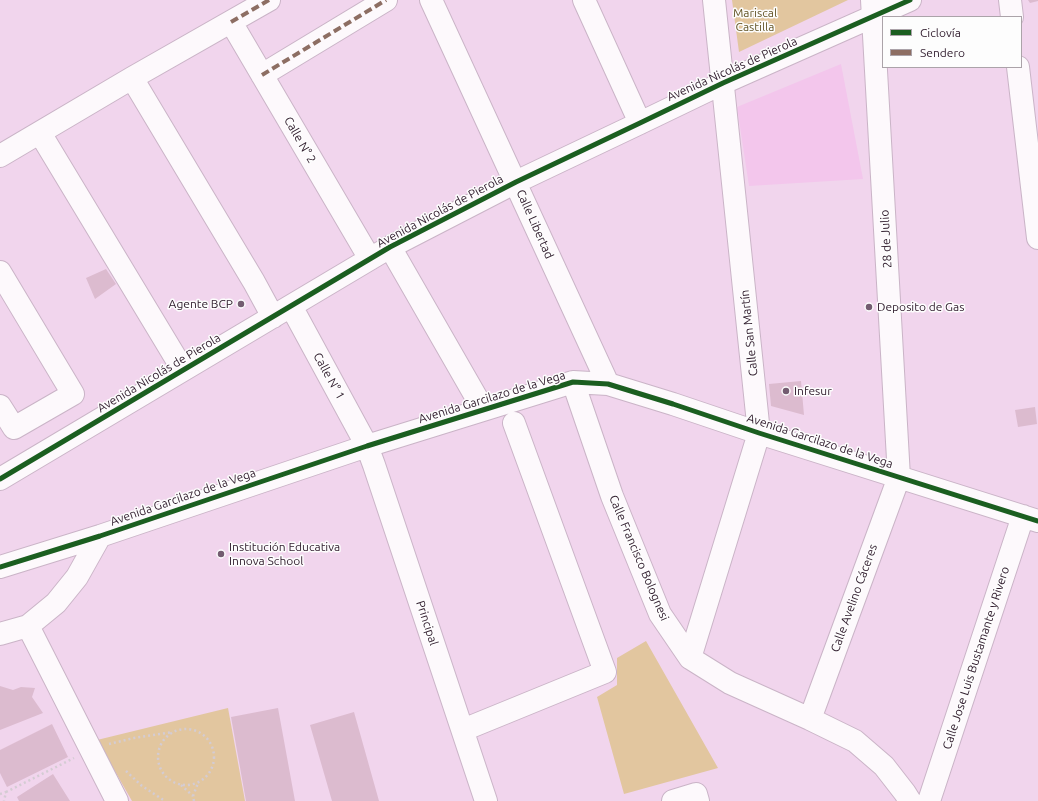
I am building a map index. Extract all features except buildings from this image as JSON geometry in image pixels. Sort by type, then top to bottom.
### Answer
[{"type":"street","points":[[0,156],[132,78],[269,0]]},
{"type":"street","points":[[262,75],[386,0]]},
{"type":"street","name":"Calle Libertad","points":[[431,0],[608,384]]},
{"type":"street","points":[[584,0],[640,122]]},
{"type":"street","name":"Calle San Martín","points":[[690,658],[759,433],[714,0]]},
{"type":"street","name":"Avenida Nicolás de Pierola","points":[[0,479],[390,247],[516,182],[723,83],[873,8],[910,0]]},
{"type":"street","points":[[1010,0],[1012,16]]},
{"type":"street","name":"28 de Julio","points":[[873,8],[899,477]]},
{"type":"street","name":"Calle N° 2","points":[[230,22],[370,259]]},
{"type":"street","points":[[1018,68],[1038,238]]},
{"type":"street","name":"Calle N° 1","points":[[132,78],[250,275],[282,311],[367,446]]},
{"type":"street","points":[[40,133],[183,370]]},
{"type":"street","points":[[390,247],[483,409]]},
{"type":"street","points":[[0,272],[73,394],[14,428],[0,406]]},
{"type":"street","name":"Avenida Garcilazo de la Vega","points":[[0,567],[100,536],[367,446],[573,382],[608,384],[1030,518]]},
{"type":"street","name":"Calle Francisco Bolognesi","points":[[573,382],[612,496],[660,614],[690,658],[730,683],[855,741],[884,766],[910,801]]},
{"type":"street","points":[[463,730],[606,672],[514,423]]},
{"type":"street","name":"Principal","points":[[367,446],[486,801]]},
{"type":"street","name":"Calle Avelino Cáceres","points":[[810,719],[899,477]]},
{"type":"street","name":"Calle Jose Luis Bustamante y Rivero","points":[[929,801],[1030,518]]},
{"type":"street","points":[[0,634],[28,626],[56,603],[77,577],[100,536]]},
{"type":"street","points":[[28,626],[117,801]]},
{"type":"street","points":[[673,801],[696,794],[698,801]]},
{"type":"path","points":[[180,785],[198,783],[206,777],[213,766],[214,752],[211,743],[205,736],[190,729],[182,729],[175,732],[162,742],[158,759],[160,768],[165,775],[193,796]]},
{"type":"path","points":[[111,750],[106,745],[134,738],[175,732]]},
{"type":"path","points":[[0,794],[75,757]]},
{"type":"path","points":[[123,767],[142,786],[165,801]]},
{"type":"path","points":[[194,801],[193,796],[198,783]]},
{"type":"path","points":[[4,801],[6,792]]},
{"type":"shaded area","points":[[841,64],[863,179],[749,186],[737,107]]},
{"type":"green space","name":"Mariscal Castilla","points":[[732,0],[848,0],[739,52]]},
{"type":"green space","points":[[646,641],[718,768],[624,794],[597,697],[617,685],[617,658]]},
{"type":"green space","points":[[228,708],[245,801],[132,801],[97,740]]},
{"type":"marked path","points":[[231,22],[269,0]]},
{"type":"marked path","points":[[262,75],[386,0]]},
{"type":"cycle path","points":[[0,479],[390,247],[516,182],[723,83],[910,0]]},
{"type":"cycle path","points":[[0,567],[100,536],[367,446],[573,382],[608,384],[1038,521]]},
{"type":"place","name":"Agente BCP","points":[[241,304]]},
{"type":"place","name":"Deposito de Gas","points":[[869,307]]},
{"type":"place","name":"Infesur","points":[[786,391]]},
{"type":"place","name":"Institución Educativa Innova School","points":[[221,554]]}]
